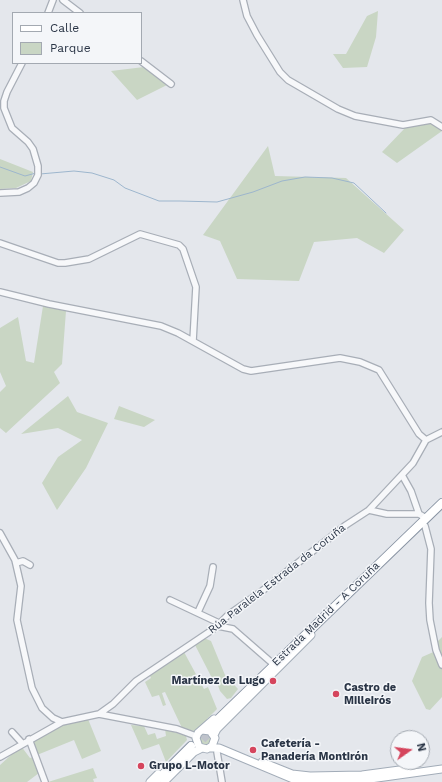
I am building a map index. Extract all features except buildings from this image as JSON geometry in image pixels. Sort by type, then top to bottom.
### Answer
[{"type":"highway","name":"Estrada Madrid - A Coruña","points":[[213,733],[309,633],[423,519],[442,503]]},
{"type":"highway","name":"Estrada Madrid - A Coruña","points":[[423,519],[442,510]]},
{"type":"highway","points":[[155,782],[192,747],[160,782]]},
{"type":"main road","points":[[150,782],[272,663],[309,633]]},
{"type":"main road","points":[[202,730],[213,733],[221,746],[284,771],[310,776],[362,775],[442,764]]},
{"type":"main road","points":[[164,782],[190,757],[206,748],[213,733]]},
{"type":"main road","points":[[196,737],[197,744],[206,748],[219,748],[276,774],[312,782],[363,780],[442,769]]},
{"type":"main road","points":[[190,757],[205,752],[232,754]]},
{"type":"street","points":[[48,12],[53,0]]},
{"type":"street","points":[[63,0],[79,12]]},
{"type":"street","points":[[246,1],[247,16],[257,35],[280,72],[288,80],[338,109],[355,116],[403,125],[431,120],[442,127]]},
{"type":"street","points":[[142,62],[171,84]]},
{"type":"street","points":[[0,193],[19,192],[28,188],[34,183],[38,175],[38,166],[33,149],[28,142],[12,128],[4,108],[4,101],[7,92],[21,64]]},
{"type":"street","points":[[0,243],[58,263],[89,258],[140,234],[179,245],[183,249],[196,287],[193,341]]},
{"type":"street","points":[[0,292],[49,304],[161,326],[193,341],[243,369],[251,371],[340,358],[350,359],[373,366],[386,378],[416,429],[426,440],[442,432]]},
{"type":"street","name":"Rúa Paralela Estrada da Coruña","points":[[99,714],[113,704],[136,681],[218,625],[346,525],[369,510],[414,463],[426,440]]},
{"type":"street","points":[[402,476],[411,491],[423,519],[431,549],[429,603],[430,620],[436,650],[442,665]]},
{"type":"street","points":[[369,510],[423,519]]},
{"type":"street","points":[[0,533],[7,543],[16,563],[21,586],[16,620],[32,688],[42,708],[53,718],[62,722]]},
{"type":"street","points":[[16,563],[23,562],[30,565]]},
{"type":"street","points":[[198,612],[210,586],[213,567]]},
{"type":"street","points":[[170,600],[198,612],[218,625],[233,629],[272,663]]},
{"type":"street","points":[[0,757],[22,743],[62,722],[99,714],[177,729],[196,737]]},
{"type":"street","points":[[12,732],[22,743]]},
{"type":"street","points":[[29,740],[45,782]]},
{"type":"street","points":[[217,752],[222,782]]},
{"type":"green space","points":[[378,11],[376,37],[367,67],[343,68],[333,54],[346,54],[367,16]]},
{"type":"green space","points":[[144,67],[167,85],[137,100],[111,71]]},
{"type":"green space","points":[[430,123],[442,131],[397,163],[382,152],[405,128]]},
{"type":"green space","points":[[268,146],[275,176],[346,178],[404,230],[384,253],[357,238],[314,242],[299,281],[237,279],[220,241],[203,235]]},
{"type":"green space","points":[[0,159],[33,172],[31,181],[16,188],[0,189]]},
{"type":"green space","points":[[43,306],[66,311],[62,364],[54,372],[60,383],[6,433],[0,428],[0,392],[6,386],[0,372],[0,328],[18,317],[26,361],[34,363]]},
{"type":"green space","points":[[68,396],[77,412],[108,423],[86,468],[57,510],[42,483],[58,457],[82,440],[58,428],[21,434]]},
{"type":"green space","points":[[119,406],[155,420],[144,427],[114,419]]},
{"type":"green space","points":[[442,637],[442,697],[430,710],[426,709],[412,681],[422,657],[438,650],[436,643]]},
{"type":"green space","points":[[204,638],[211,641],[225,675],[238,689],[231,698],[227,699],[220,691],[217,683],[215,684],[195,645]]},
{"type":"green space","points":[[184,652],[204,689],[208,687],[217,709],[207,719],[207,722],[194,731],[182,728],[165,692],[162,693],[166,705],[163,706],[159,695],[152,697],[145,682],[151,678],[149,674]]},
{"type":"green space","points":[[88,719],[101,751],[82,759],[74,740],[37,755],[31,738],[60,726]]},
{"type":"green space","points":[[131,725],[144,726],[148,735],[155,733],[157,739],[166,736],[165,729],[186,736],[187,740],[166,762],[159,744],[142,750]]},
{"type":"green space","points":[[203,734],[207,734],[209,735],[209,743],[203,744],[200,741],[200,737]]},
{"type":"green space","points":[[21,746],[30,758],[34,757],[39,773],[27,782],[0,782],[0,765]]},
{"type":"green space","points":[[93,768],[97,778],[93,779],[94,782],[48,782]]},
{"type":"waterway","points":[[0,167],[25,176],[36,173]]},
{"type":"waterway","points":[[40,174],[74,171],[92,173],[114,180],[125,188],[159,201],[217,202],[253,192],[282,181],[305,177],[332,178],[354,183],[386,213]]},
{"type":"tunnel","points":[[194,748],[213,729]]},
{"type":"place","name":"Martínez de Lugo","points":[[273,681]]},
{"type":"place","name":"Castro de Milleirós","points":[[336,694]]},
{"type":"place","name":"Cafetería - Panadería Montirón","points":[[253,750]]},
{"type":"place","name":"Grupo L-Motor","points":[[141,766]]}]
